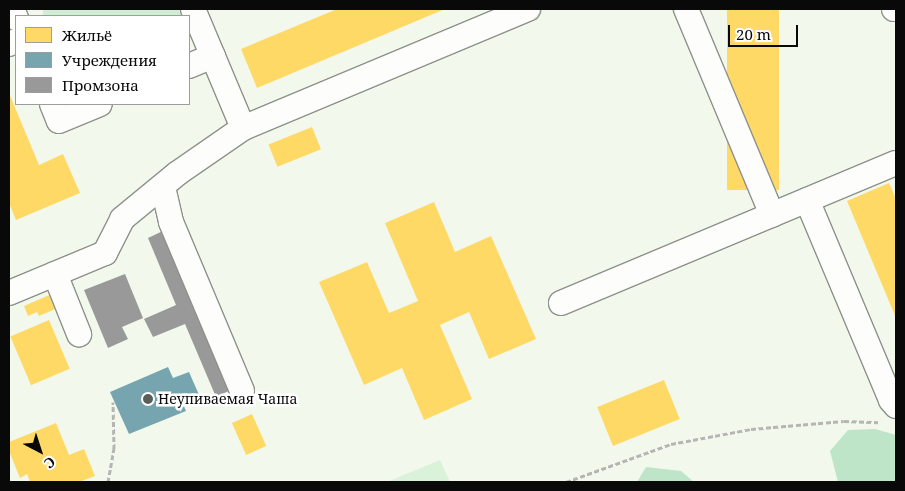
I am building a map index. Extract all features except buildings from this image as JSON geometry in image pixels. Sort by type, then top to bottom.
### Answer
[{"type":"lane","points":[[193,9],[243,128]]},
{"type":"lane","points":[[9,293],[104,253],[122,219],[243,128],[528,9]]},
{"type":"lane","points":[[686,9],[772,215]]},
{"type":"lane","points":[[190,66],[213,56]]},
{"type":"lane","points":[[52,105],[59,121],[98,105]]},
{"type":"lane","points":[[561,304],[896,163]]},
{"type":"lane","points":[[163,187],[172,222],[242,390]]},
{"type":"lane","points":[[807,200],[891,400],[892,414]]},
{"type":"lane","points":[[55,274],[79,334]]},
{"type":"path","points":[[108,482],[114,449],[113,402]]},
{"type":"path","points":[[566,482],[671,444],[751,429],[892,414]]},
{"type":"green space","points":[[43,9],[182,9],[182,15],[43,15]]},
{"type":"green space","points":[[875,429],[896,435],[896,482],[838,482],[830,451],[848,430]]},
{"type":"green space","points":[[440,460],[450,482],[387,482]]},
{"type":"green space","points":[[646,467],[681,471],[694,482],[637,482]]},
{"type":"place","name":"Неупиваемая Чаша","points":[[148,399]]}]
